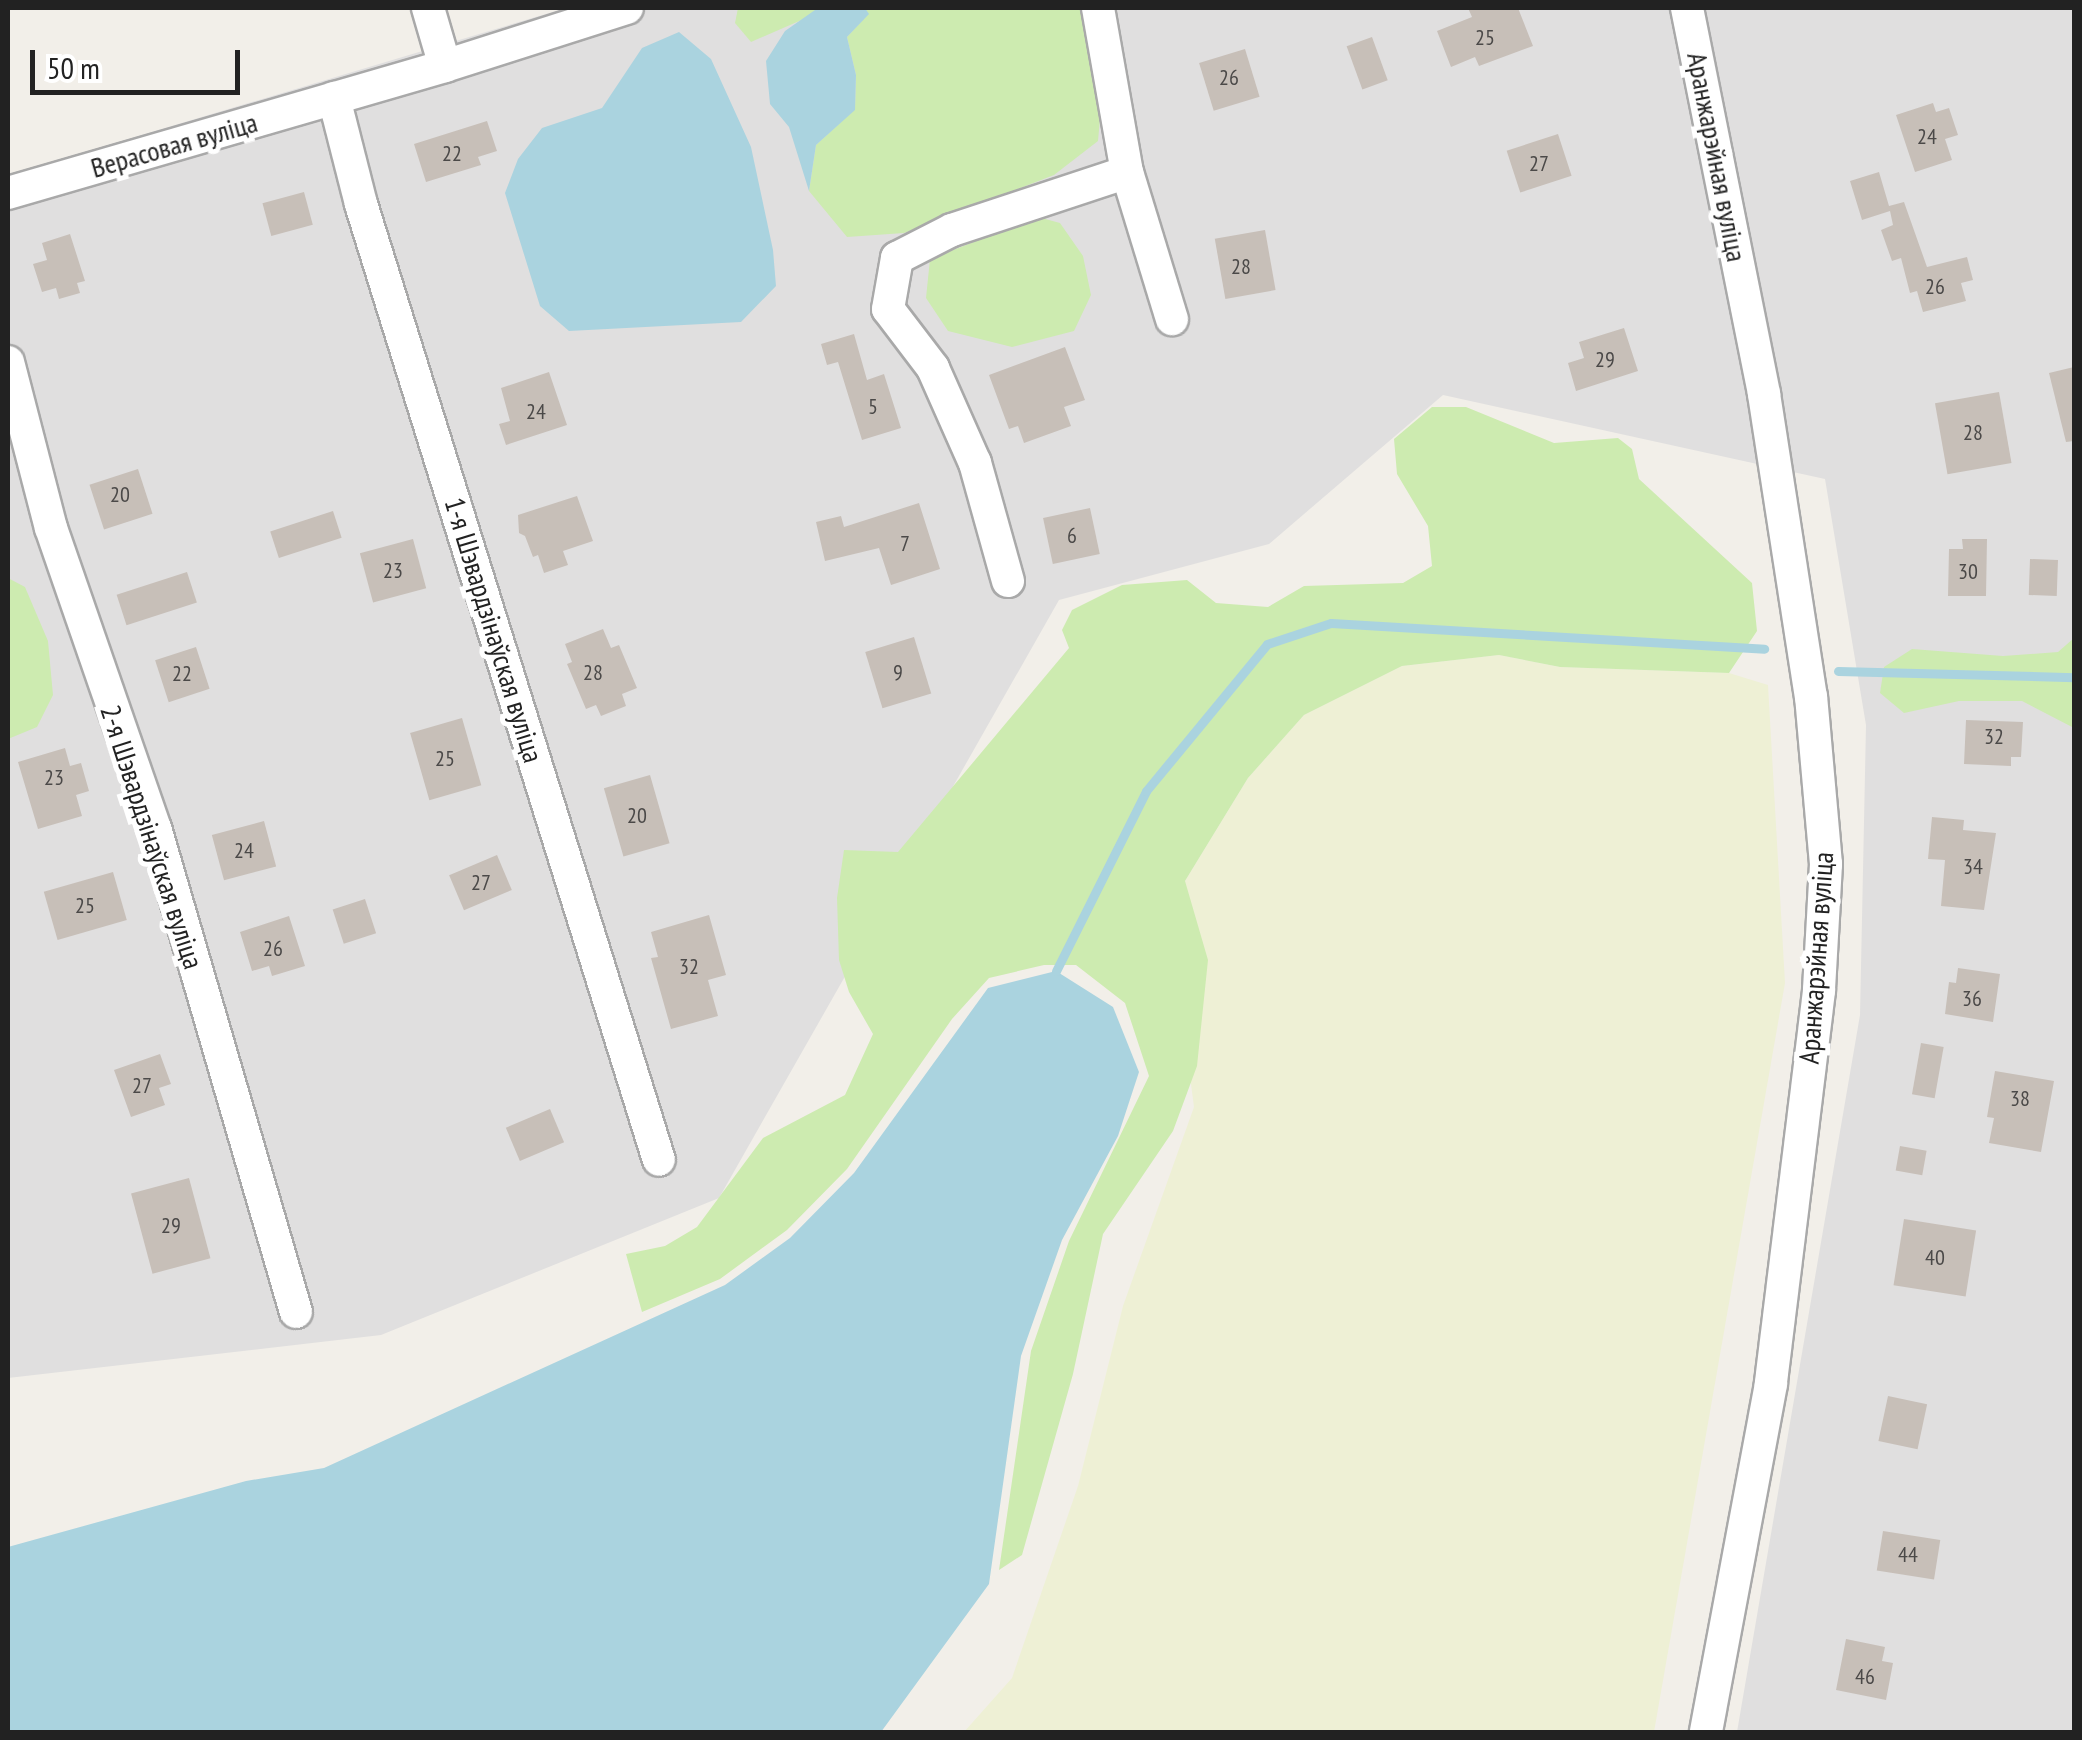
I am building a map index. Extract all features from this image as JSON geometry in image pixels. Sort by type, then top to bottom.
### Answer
[{"type":"street","points":[[428,8],[445,66]]},
{"type":"street","name":"Верасовая вуліца","points":[[8,193],[445,66],[627,8]]},
{"type":"street","points":[[1098,8],[1128,172],[1172,320]]},
{"type":"street","name":"Аранжарэйная вуліца","points":[[1687,8],[1764,394],[1811,696],[1826,864],[1819,991],[1772,1384],[1706,1732]]},
{"type":"street","name":"1-я Шэвардзінаўская вуліца","points":[[334,98],[361,204],[659,1160]]},
{"type":"street","points":[[1008,580],[975,463],[940,384],[888,308],[897,258],[952,230],[1128,172]]},
{"type":"street","name":"2-я Шэвардзінаўская вуліца","points":[[8,362],[52,528],[154,828],[296,1312]]},
{"type":"shaded area","points":[[566,8],[2074,8],[2074,1732],[1737,1732],[1860,1015],[1866,725],[1825,479],[1443,395],[1269,544],[1059,600],[719,1198],[381,1335],[8,1378],[8,175]]},
{"type":"green space","points":[[738,8],[829,8],[751,42],[735,23]]},
{"type":"green space","points":[[865,8],[1081,8],[1102,97],[1098,141],[1054,175],[904,233],[847,237],[809,191],[816,145],[855,109],[856,75],[847,37],[868,14]]},
{"type":"green space","points":[[1038,217],[1060,223],[1083,256],[1091,295],[1074,331],[1012,347],[948,331],[926,298],[930,259]]},
{"type":"green space","points":[[1432,407],[1466,407],[1554,443],[1618,438],[1632,449],[1639,479],[1752,583],[1757,631],[1729,673],[1560,667],[1499,655],[1402,666],[1304,715],[1248,778],[1185,881],[1208,960],[1197,1066],[1173,1131],[1103,1234],[1073,1374],[1022,1555],[999,1570],[1031,1351],[1069,1241],[1149,1076],[1125,1003],[1076,965],[1044,965],[989,978],[952,1019],[847,1169],[787,1230],[720,1279],[642,1312],[626,1254],[665,1246],[697,1227],[763,1138],[845,1095],[873,1034],[849,992],[839,960],[837,898],[844,850],[898,852],[1069,648],[1062,630],[1072,610],[1122,585],[1187,580],[1216,603],[1268,607],[1304,586],[1403,583],[1432,566],[1428,526],[1397,474],[1394,439]]},
{"type":"green space","points":[[8,578],[25,587],[48,641],[53,695],[37,727],[8,739]]},
{"type":"green space","points":[[2074,638],[2074,728],[2022,701],[1959,701],[1904,713],[1880,693],[1884,667],[1912,649],[2003,656],[2058,652]]},
{"type":"green space","points":[[1499,655],[1560,667],[1729,673],[1768,685],[1785,983],[1654,1732],[964,1732],[1012,1678],[1078,1486],[1123,1306],[1194,1107],[1182,1016],[1185,881],[1248,778],[1304,715],[1402,666]]},
{"type":"water","points":[[865,8],[869,14],[847,37],[856,75],[855,110],[816,145],[809,191],[789,127],[770,104],[766,61],[785,31],[815,10]]},
{"type":"water","points":[[679,32],[711,59],[751,147],[773,250],[776,286],[741,322],[569,331],[540,306],[505,193],[518,159],[542,128],[602,108],[642,48]]},
{"type":"water","points":[[1056,971],[1113,1007],[1139,1072],[1118,1136],[1062,1240],[1021,1356],[989,1584],[881,1732],[8,1732],[8,1547],[246,1481],[324,1468],[725,1285],[790,1238],[854,1173],[988,988]]},
{"type":"building","points":[[1468,8],[1518,8],[1533,46],[1479,66],[1475,57],[1451,67],[1437,31],[1472,17]]},
{"type":"building","points":[[1372,37],[1388,80],[1362,89],[1347,46]]},
{"type":"building","points":[[1245,49],[1260,97],[1214,111],[1199,63]]},
{"type":"building","points":[[1933,103],[1936,112],[1949,108],[1958,135],[1945,139],[1952,160],[1915,172],[1896,115]]},
{"type":"building","points":[[487,121],[497,151],[478,157],[481,165],[426,182],[414,144]]},
{"type":"building","points":[[1558,134],[1572,176],[1520,193],[1507,151]]},
{"type":"building","points":[[1879,172],[1889,206],[1904,202],[1927,267],[1967,257],[1973,280],[1961,283],[1966,301],[1923,312],[1917,291],[1910,293],[1901,258],[1892,261],[1881,230],[1893,225],[1890,211],[1862,220],[1850,181]]},
{"type":"building","points":[[304,192],[313,225],[271,236],[262,203]]},
{"type":"building","points":[[1265,230],[1276,290],[1225,299],[1215,239]]},
{"type":"building","points":[[70,234],[85,281],[77,283],[80,293],[59,299],[56,288],[42,292],[33,264],[47,260],[42,243]]},
{"type":"building","points":[[1624,328],[1638,371],[1576,391],[1568,363],[1584,358],[1579,342]]},
{"type":"building","points":[[854,334],[867,380],[884,374],[901,428],[862,440],[838,362],[827,365],[821,344]]},
{"type":"building","points":[[1065,347],[1085,400],[1064,407],[1071,426],[1024,443],[1018,426],[1009,429],[989,375]]},
{"type":"building","points":[[2074,367],[2074,441],[2066,442],[2049,373]]},
{"type":"building","points":[[549,372],[567,425],[506,445],[499,424],[510,421],[501,388]]},
{"type":"building","points":[[1999,392],[2012,463],[1947,474],[1935,403]]},
{"type":"building","points":[[138,469],[153,514],[104,529],[89,485]]},
{"type":"building","points":[[577,496],[593,541],[563,551],[568,565],[544,573],[538,555],[533,557],[525,536],[519,533],[518,515]]},
{"type":"building","points":[[919,503],[940,569],[891,585],[879,548],[825,561],[816,522],[841,516],[844,527]]},
{"type":"building","points":[[1090,508],[1100,554],[1053,564],[1043,518]]},
{"type":"building","points":[[333,511],[342,538],[279,558],[270,531]]},
{"type":"building","points":[[413,539],[426,588],[373,602],[360,553]]},
{"type":"building","points":[[1962,539],[1987,539],[1986,596],[1948,596],[1949,549],[1963,549]]},
{"type":"building","points":[[2030,559],[2058,560],[2057,596],[2029,595]]},
{"type":"building","points":[[187,572],[197,602],[127,625],[117,595]]},
{"type":"building","points":[[603,629],[611,648],[619,645],[637,688],[622,694],[626,706],[601,716],[596,705],[586,709],[567,664],[572,662],[565,644]]},
{"type":"building","points":[[914,637],[931,693],[882,708],[865,652]]},
{"type":"building","points":[[196,647],[210,689],[169,702],[155,660]]},
{"type":"building","points":[[462,718],[481,785],[429,800],[410,733]]},
{"type":"building","points":[[1966,720],[2023,722],[2021,757],[2011,757],[2011,766],[1964,764]]},
{"type":"building","points":[[65,748],[70,766],[81,763],[89,791],[76,795],[82,816],[38,829],[18,762]]},
{"type":"building","points":[[650,775],[670,843],[623,856],[604,788]]},
{"type":"building","points":[[1932,817],[1964,820],[1963,830],[1996,833],[1984,910],[1941,906],[1945,860],[1928,859]]},
{"type":"building","points":[[264,821],[276,866],[224,880],[212,835]]},
{"type":"building","points":[[497,855],[512,890],[464,910],[449,875]]},
{"type":"building","points":[[113,872],[127,920],[58,940],[44,892]]},
{"type":"building","points":[[365,899],[376,933],[344,944],[333,910]]},
{"type":"building","points":[[709,915],[726,975],[708,980],[718,1016],[671,1029],[651,958],[658,957],[651,932]]},
{"type":"building","points":[[289,916],[305,966],[272,976],[269,966],[252,971],[240,932]]},
{"type":"building","points":[[1958,968],[2000,974],[1993,1022],[1945,1014],[1949,982],[1956,983]]},
{"type":"building","points":[[1921,1043],[1944,1047],[1935,1098],[1912,1094]]},
{"type":"building","points":[[160,1054],[171,1084],[159,1088],[165,1105],[131,1117],[114,1070]]},
{"type":"building","points":[[1995,1071],[2054,1081],[2041,1152],[1989,1143],[1994,1118],[1987,1117]]},
{"type":"building","points":[[550,1109],[564,1142],[520,1161],[506,1128]]},
{"type":"building","points":[[1900,1146],[1927,1151],[1922,1175],[1896,1171]]},
{"type":"building","points":[[189,1178],[210,1258],[153,1274],[131,1194]]},
{"type":"building","points":[[1904,1219],[1976,1230],[1966,1297],[1894,1285]]},
{"type":"building","points":[[1888,1396],[1927,1404],[1918,1449],[1878,1441]]},
{"type":"building","points":[[1883,1531],[1940,1540],[1934,1580],[1877,1571]]},
{"type":"building","points":[[1846,1639],[1885,1647],[1882,1661],[1893,1663],[1886,1700],[1836,1690]]},
{"type":"waterway","points":[[1056,971],[1146,791],[1267,644],[1331,623],[1764,649]]},
{"type":"waterway","points":[[1838,671],[2074,677]]}]
